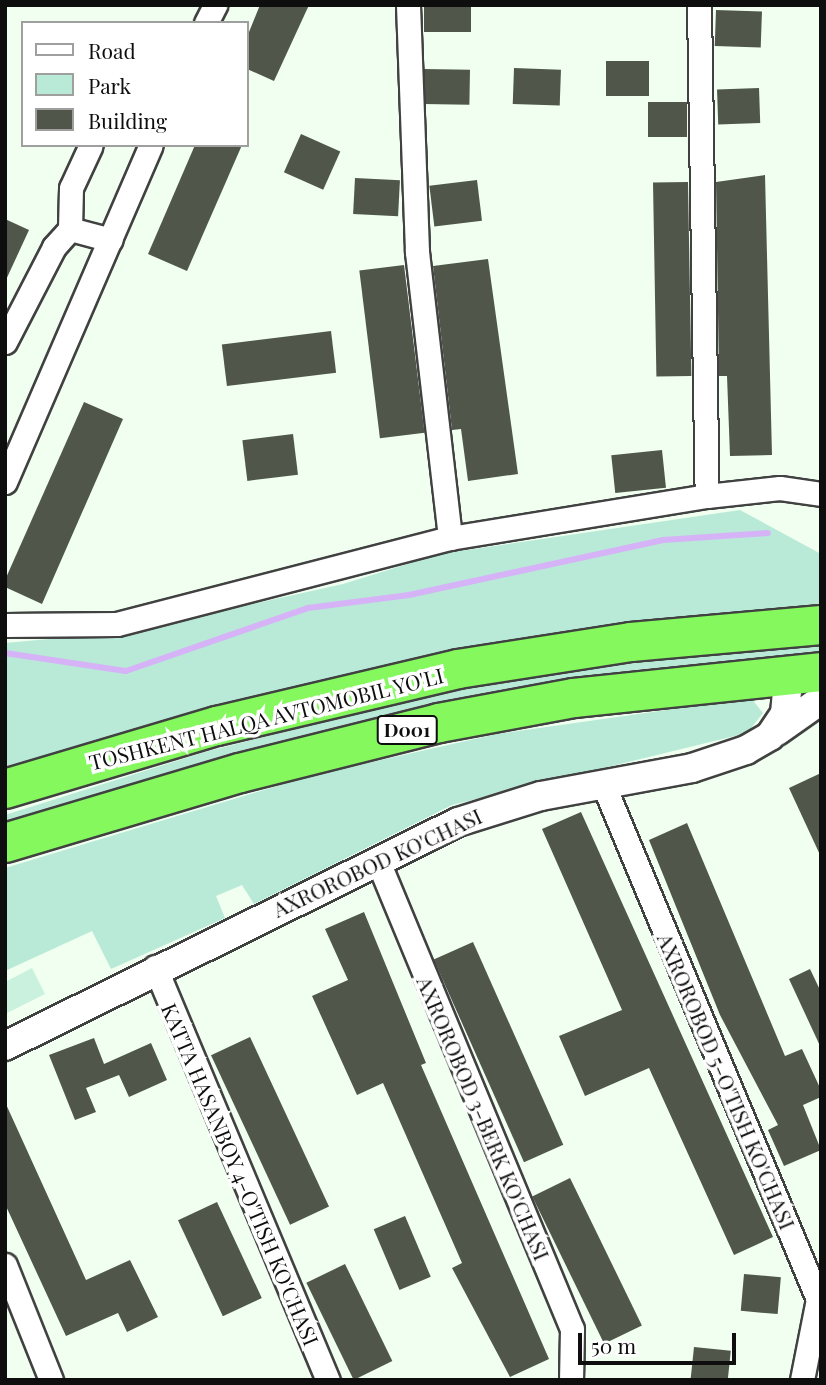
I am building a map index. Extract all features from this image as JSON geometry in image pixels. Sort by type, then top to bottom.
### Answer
[{"type":"highway","name":"TOSHKENT HALQA AVTOMOBIL YO'LI","points":[[5,789],[217,726],[458,669],[631,642],[821,625]]},
{"type":"highway","name":"D001","points":[[5,843],[240,773],[439,723],[574,698],[821,672]]},
{"type":"street","points":[[207,21],[215,5]]},
{"type":"street","points":[[408,5],[417,252],[450,538]]},
{"type":"street","points":[[699,5],[707,496]]},
{"type":"street","points":[[5,342],[54,247],[70,229],[71,188],[90,147]]},
{"type":"street","points":[[5,482],[150,147]]},
{"type":"street","points":[[70,229],[111,240]]},
{"type":"street","points":[[5,625],[83,627],[156,617],[450,538],[707,496],[780,488],[821,494]]},
{"type":"street","points":[[770,736],[789,703],[778,675]]},
{"type":"street","name":"AXROROBOD KO'CHASI","points":[[5,1046],[155,967],[377,859],[499,807],[692,768],[770,736],[821,700]]},
{"type":"street","name":"AXROROBOD 5-O'TISH KO'CHASI","points":[[604,786],[818,1299],[802,1380]]},
{"type":"street","name":"AXROROBOD 3-BERK KO'CHASI","points":[[377,859],[572,1329],[571,1380]]},
{"type":"street","name":"KATTA HASANBOY 4-O'TISH KO'CHASI","points":[[155,967],[328,1380]]},
{"type":"street","points":[[5,1265],[51,1380]]},
{"type":"green space","points":[[740,510],[821,554],[821,607],[5,776],[5,643],[126,632],[343,584],[440,554]]},
{"type":"green space","points":[[821,640],[821,654],[5,827],[5,815],[205,752],[419,697],[636,658]]},
{"type":"green space","points":[[751,698],[763,713],[747,733],[452,805],[254,904],[242,885],[216,896],[225,918],[111,969],[92,931],[5,971],[5,868],[310,776],[497,734]]},
{"type":"green space","points":[[32,968],[45,994],[5,1014],[5,982]]},
{"type":"building","points":[[260,5],[309,5],[274,81],[248,69],[248,35]]},
{"type":"building","points":[[424,5],[471,5],[471,32],[424,32]]},
{"type":"building","points":[[716,10],[762,12],[761,48],[715,46]]},
{"type":"building","points":[[606,61],[649,61],[649,96],[606,96]]},
{"type":"building","points":[[514,68],[561,70],[560,106],[513,104]]},
{"type":"building","points":[[424,69],[470,70],[469,105],[423,104]]},
{"type":"building","points":[[759,88],[760,123],[718,124],[717,89]]},
{"type":"building","points":[[648,102],[687,102],[687,137],[648,137]]},
{"type":"building","points":[[301,134],[340,151],[323,190],[284,172]]},
{"type":"building","points":[[194,147],[241,147],[187,271],[148,254]]},
{"type":"building","points":[[765,175],[772,455],[730,456],[727,376],[719,376],[716,182]]},
{"type":"building","points":[[355,178],[400,180],[398,216],[353,214]]},
{"type":"building","points":[[477,180],[482,221],[434,227],[429,186]]},
{"type":"building","points":[[688,182],[691,376],[656,377],[653,183]]},
{"type":"building","points":[[5,219],[29,230],[5,282]]},
{"type":"building","points":[[488,259],[518,474],[468,481],[461,429],[452,430],[433,266]]},
{"type":"building","points":[[404,265],[425,433],[380,438],[359,270]]},
{"type":"building","points":[[331,331],[336,373],[227,386],[222,344]]},
{"type":"building","points":[[84,402],[123,419],[42,604],[5,587],[5,580]]},
{"type":"building","points":[[293,434],[298,475],[247,481],[242,440]]},
{"type":"building","points":[[662,450],[666,488],[615,493],[611,455]]},
{"type":"building","points":[[821,773],[821,857],[789,788]]},
{"type":"building","points":[[581,812],[773,1237],[734,1255],[649,1068],[585,1096],[559,1036],[622,1010],[542,829]]},
{"type":"building","points":[[687,823],[785,1056],[802,1049],[821,1090],[821,1097],[803,1105],[821,1150],[784,1166],[768,1130],[778,1125],[720,1015],[649,840]]},
{"type":"building","points":[[364,912],[426,1063],[421,1065],[549,1359],[510,1377],[452,1268],[462,1263],[383,1083],[357,1095],[312,996],[348,980],[325,929]]},
{"type":"building","points":[[473,942],[563,1145],[524,1162],[434,959]]},
{"type":"building","points":[[810,969],[821,992],[821,1048],[789,979]]},
{"type":"building","points":[[250,1037],[329,1206],[290,1225],[211,1055]]},
{"type":"building","points":[[94,1038],[104,1064],[151,1043],[167,1080],[129,1097],[119,1075],[86,1088],[96,1112],[75,1120],[49,1055]]},
{"type":"building","points":[[5,1102],[86,1280],[130,1260],[158,1317],[127,1332],[118,1313],[66,1336],[5,1204]]},
{"type":"building","points":[[570,1178],[642,1325],[604,1344],[532,1196]]},
{"type":"building","points":[[217,1202],[262,1298],[223,1316],[178,1220]]},
{"type":"building","points":[[405,1216],[431,1277],[399,1290],[374,1229]]},
{"type":"building","points":[[345,1264],[392,1361],[354,1380],[306,1283]]},
{"type":"building","points":[[744,1274],[781,1277],[778,1314],[741,1311]]},
{"type":"building","points":[[694,1347],[731,1351],[728,1380],[691,1380]]},
{"type":"waterway","points":[[5,653],[126,671],[308,608],[409,595],[663,540],[768,533]]}]
